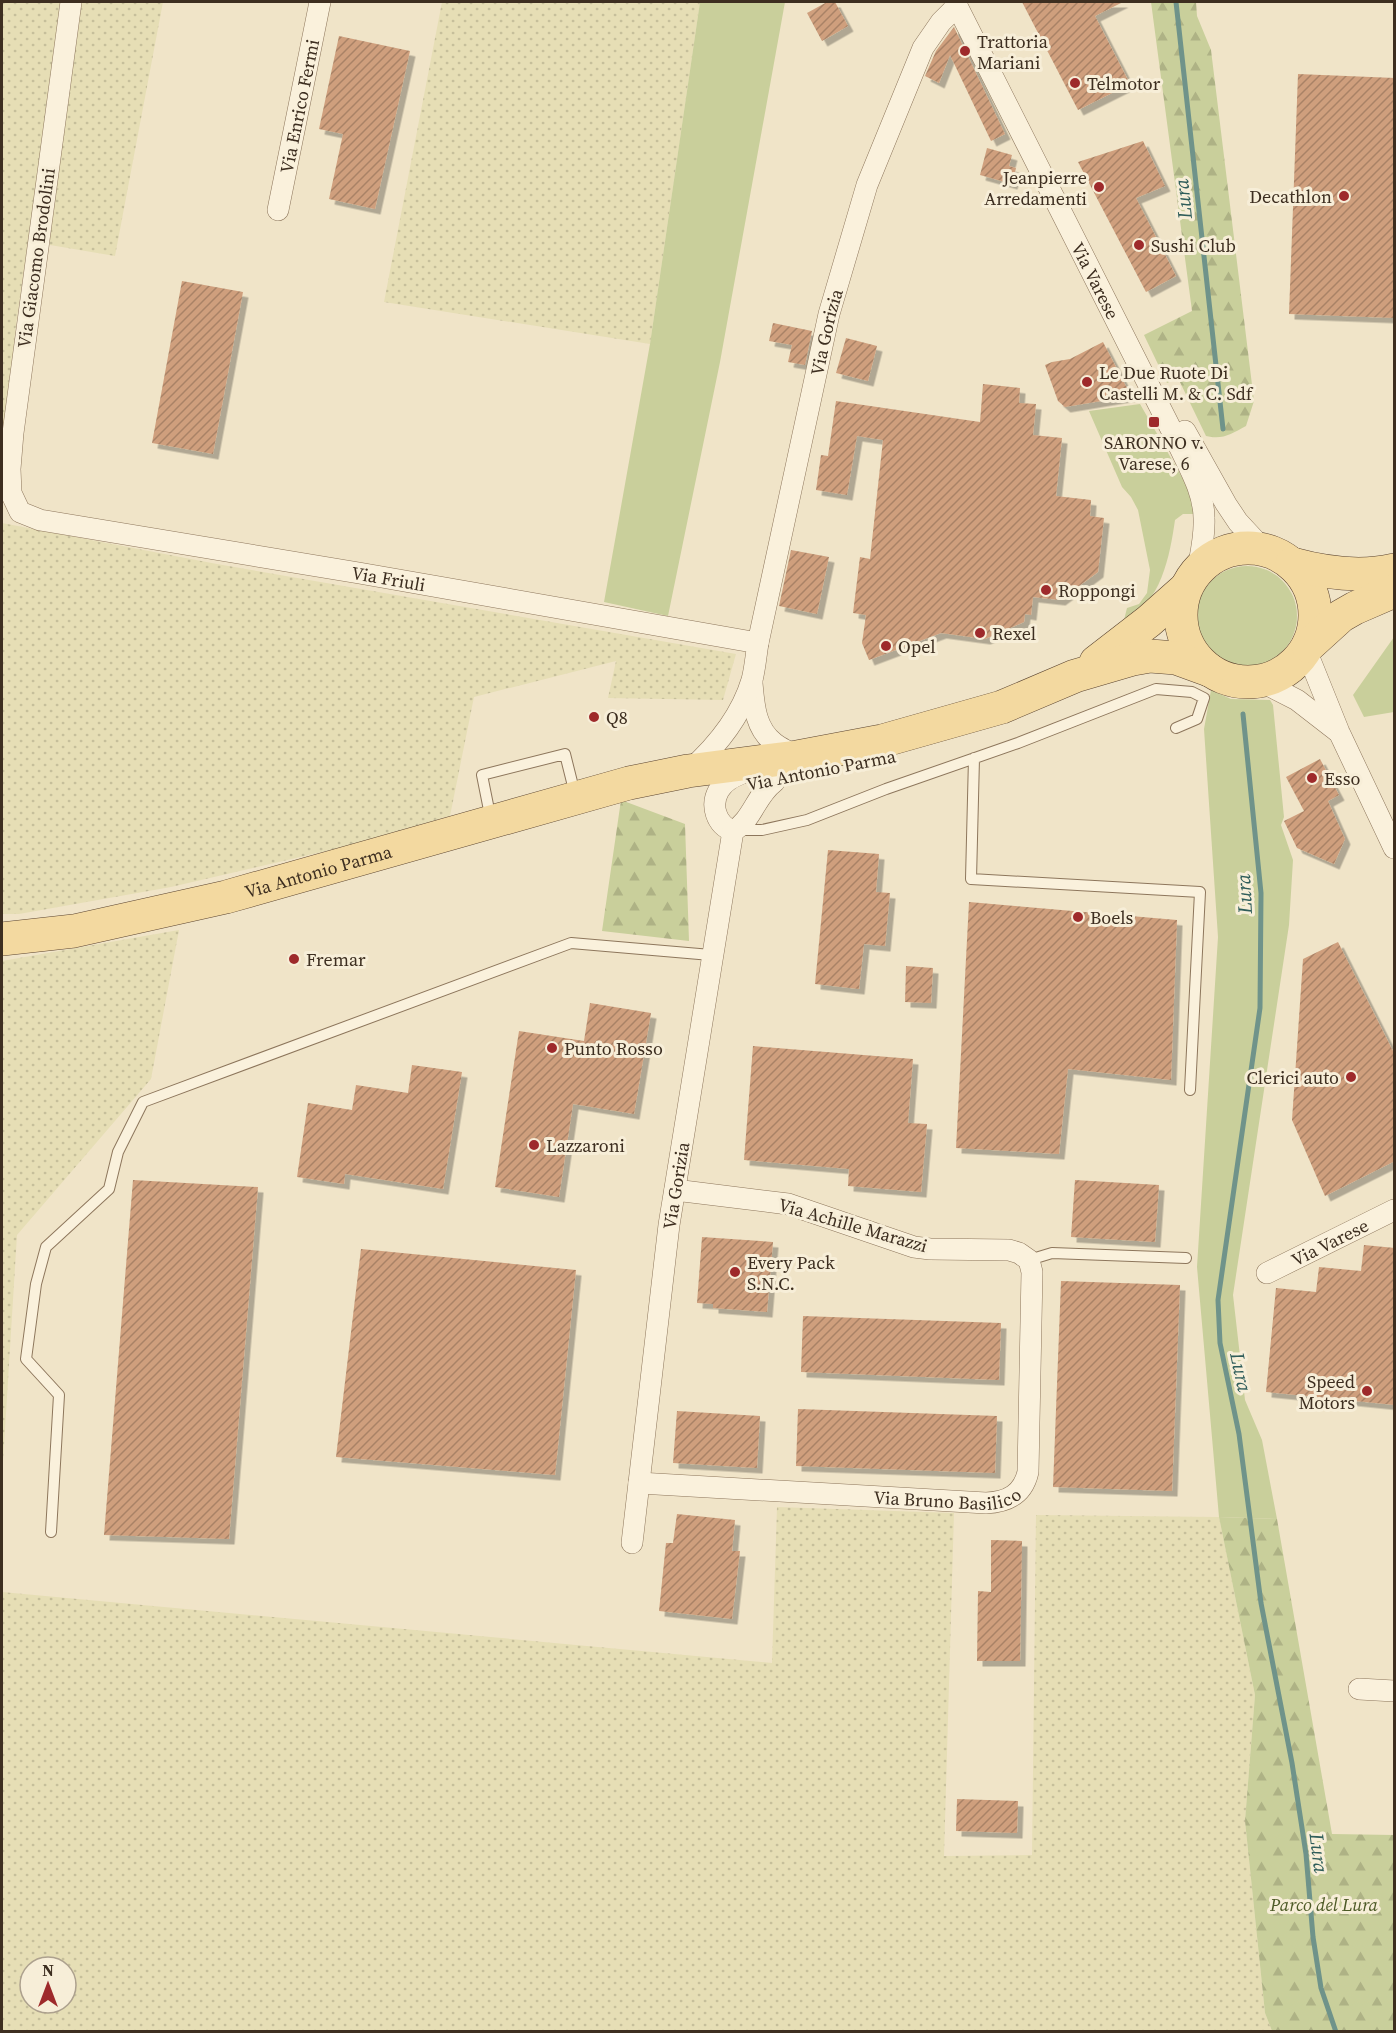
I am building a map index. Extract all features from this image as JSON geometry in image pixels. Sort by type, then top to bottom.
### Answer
[{"type":"main road","points":[[1395,570],[1351,574],[1320,571],[1252,548],[1228,551],[1207,561],[1192,579],[1181,608],[1181,627],[1191,652],[1209,670],[1233,681],[1260,681],[1285,671],[1295,663],[1307,648],[1341,616],[1395,591]]},
{"type":"main road","points":[[1278,557],[1307,583],[1314,605],[1314,630],[1307,648]]},
{"type":"main road","name":"Via Antonio Parma","points":[[1075,676],[1123,642],[1192,579]]},
{"type":"main road","name":"Via Antonio Parma","points":[[2,939],[74,931],[226,897],[629,783],[688,771],[797,757],[882,741],[1002,707],[1075,676],[1150,656],[1176,658],[1209,670]]},
{"type":"main road","name":"Via Antonio Parma","points":[[629,783],[691,790],[719,790],[878,763],[933,744],[971,727],[1002,707]]},
{"type":"street","name":"Via Giacomo Brodolini","points":[[20,512],[11,494],[10,469],[13,434],[71,2]]},
{"type":"street","name":"Via Enrico Fermi","points":[[278,210],[320,2]]},
{"type":"street","name":"Via Varese","points":[[961,3],[1026,118],[1185,430],[1226,504],[1239,522],[1278,557]]},
{"type":"street","name":"Via Varese","points":[[961,3],[1194,479],[1202,502],[1204,519],[1192,579]]},
{"type":"street","name":"Via Gorizia","points":[[797,757],[775,744],[764,733],[756,718],[752,681],[758,644],[830,314],[867,184],[923,48],[941,22],[961,3]]},
{"type":"street","name":"Via Friuli","points":[[20,512],[40,520],[359,573],[758,644]]},
{"type":"street","points":[[1307,648],[1339,732],[1395,848]]},
{"type":"street","name":"Via Gorizia","points":[[688,771],[713,749],[730,728],[752,681]]},
{"type":"street","points":[[1260,681],[1297,700],[1339,732]]},
{"type":"street","points":[[774,782],[761,794],[744,823],[733,831],[723,826],[715,811],[715,803],[719,790],[731,778],[745,772],[786,764],[797,757]]},
{"type":"street","name":"Via Gorizia","points":[[632,1543],[675,1190],[711,955],[733,831]]},
{"type":"street","name":"Via Achille Marazzi","points":[[675,1190],[788,1204],[914,1247],[1009,1250],[1029,1260]]},
{"type":"street","name":"Via Varese","points":[[1267,1273],[1395,1210]]},
{"type":"street","name":"Via Bruno Basilico","points":[[639,1483],[986,1503],[1002,1501],[1015,1495],[1024,1484],[1028,1472],[1032,1272],[1029,1260]]},
{"type":"street","points":[[1359,1689],[1395,1691]]},
{"type":"lane","points":[[733,831],[762,830],[807,820],[1156,689],[1192,692],[1204,698],[1197,719],[1176,728]]},
{"type":"lane","points":[[491,822],[482,775],[565,754],[576,797]]},
{"type":"lane","points":[[974,758],[971,879],[1200,892],[1190,1090]]},
{"type":"lane","points":[[51,1532],[59,1395],[26,1359],[36,1284],[46,1247],[109,1189],[118,1152],[143,1102],[571,943],[711,955]]},
{"type":"lane","points":[[1029,1260],[1052,1253],[1186,1258]]},
{"type":"shaded area","points":[[2,2],[63,2],[16,325],[2,458]]},
{"type":"shaded area","points":[[80,2],[163,2],[115,256],[50,245],[50,223]]},
{"type":"shaded area","points":[[442,2],[700,2],[650,344],[384,302]]},
{"type":"shaded area","points":[[2,523],[217,564],[736,654],[723,700],[608,698],[616,661],[474,697],[450,816],[352,845],[171,887],[19,914],[2,914]]},
{"type":"shaded area","points":[[179,930],[151,1079],[17,1235],[2,1478],[2,961]]},
{"type":"shaded area","points":[[777,1507],[954,1513],[944,1856],[1032,1855],[1036,1515],[1219,1517],[1255,1695],[1245,1821],[1265,2013],[1272,2031],[2,2031],[2,1592],[772,1663]]},
{"type":"green space","points":[[700,2],[785,2],[720,362],[668,616],[604,602],[650,344]]},
{"type":"green space","points":[[1151,2],[1196,2],[1197,16],[1211,50],[1254,401],[1246,426],[1222,437],[1206,436],[1178,378],[1167,383],[1144,335],[1192,311]]},
{"type":"green space","points":[[1140,404],[1187,486],[1195,514],[1183,514],[1175,520],[1162,578],[1147,603],[1137,613],[1124,620],[1127,608],[1139,604],[1147,593],[1150,570],[1138,510],[1122,487],[1089,411]]},
{"type":"green space","points":[[1247,566],[1266,569],[1283,580],[1294,597],[1297,616],[1294,635],[1283,652],[1266,663],[1247,666],[1228,663],[1211,652],[1200,635],[1197,616],[1200,597],[1211,580],[1228,569]]},
{"type":"green space","points":[[1394,637],[1394,712],[1364,717],[1353,695]]},
{"type":"green space","points":[[1211,690],[1231,699],[1270,700],[1273,705],[1284,817],[1281,825],[1293,860],[1289,925],[1233,1295],[1245,1400],[1262,1440],[1277,1519],[1219,1517],[1197,1267],[1218,937],[1204,729]]},
{"type":"green space","points":[[621,800],[685,824],[689,941],[602,931]]},
{"type":"green space","name":"Parco del Lura","points":[[1219,1517],[1277,1519],[1332,1834],[1394,1835],[1394,2031],[1272,2031],[1265,2013],[1245,1821],[1255,1695]]},
{"type":"building","points":[[827,2],[835,2],[848,26],[822,41],[807,13]]},
{"type":"building","points":[[1022,2],[1123,2],[1095,16],[1130,84],[1078,110]]},
{"type":"building","points":[[954,27],[1005,134],[991,141],[950,55],[939,83],[925,76],[936,51]]},
{"type":"building","points":[[339,36],[410,51],[375,209],[329,199],[343,134],[319,129]]},
{"type":"building","name":"Decathlon","points":[[1298,74],[1395,78],[1395,318],[1289,314]]},
{"type":"building","points":[[1143,141],[1165,186],[1136,198],[1176,276],[1146,292],[1078,162]]},
{"type":"building","points":[[987,148],[1012,155],[1009,166],[1016,168],[1012,184],[980,175]]},
{"type":"building","points":[[182,281],[243,292],[213,454],[152,443]]},
{"type":"building","points":[[773,323],[812,331],[805,365],[788,362],[792,345],[769,341]]},
{"type":"building","points":[[846,338],[877,346],[868,381],[836,373]]},
{"type":"building","name":"Le Due Ruote Di Castelli M. & C. Sdf","points":[[1103,342],[1131,396],[1065,407],[1058,401],[1045,365],[1070,359]]},
{"type":"building","points":[[983,384],[1020,388],[1019,403],[1036,404],[1033,435],[1062,438],[1056,496],[1091,500],[1090,516],[1104,518],[1098,572],[1060,600],[1033,597],[1031,615],[1025,614],[1024,622],[985,639],[941,633],[869,660],[862,643],[866,615],[853,613],[860,557],[870,559],[883,440],[857,436],[847,495],[816,490],[821,455],[828,456],[836,401],[980,422]]},
{"type":"building","points":[[791,550],[829,557],[817,614],[779,606]]},
{"type":"building","points":[[1320,759],[1339,795],[1328,801],[1345,839],[1334,864],[1297,848],[1284,821],[1304,811],[1286,777]]},
{"type":"building","points":[[828,850],[879,854],[876,892],[890,893],[885,946],[864,944],[859,989],[815,984]]},
{"type":"building","points":[[969,902],[1177,920],[1171,1080],[1068,1069],[1059,1154],[956,1148]]},
{"type":"building","points":[[1338,942],[1395,1055],[1395,1161],[1325,1196],[1292,1120],[1303,959]]},
{"type":"building","points":[[906,966],[933,968],[931,1003],[905,1002]]},
{"type":"building","points":[[590,1003],[651,1013],[634,1114],[573,1104],[559,1197],[495,1187],[519,1031],[584,1041]]},
{"type":"building","points":[[753,1046],[913,1059],[908,1123],[927,1124],[921,1192],[848,1186],[849,1169],[744,1160]]},
{"type":"building","points":[[412,1065],[462,1072],[443,1189],[345,1174],[344,1184],[297,1177],[308,1103],[352,1110],[356,1085],[408,1093]]},
{"type":"building","points":[[133,1180],[258,1187],[229,1539],[104,1535]]},
{"type":"building","points":[[1075,1180],[1159,1185],[1155,1242],[1071,1237]]},
{"type":"building","name":"Every Pack S.N.C.","points":[[702,1237],[773,1242],[767,1312],[713,1308],[713,1304],[697,1303]]},
{"type":"building","points":[[1364,1245],[1395,1248],[1395,1405],[1266,1392],[1276,1288],[1316,1292],[1319,1267],[1361,1271]]},
{"type":"building","points":[[361,1249],[576,1270],[555,1475],[336,1457]]},
{"type":"building","points":[[1061,1281],[1180,1285],[1172,1491],[1053,1487]]},
{"type":"building","points":[[803,1316],[1001,1323],[999,1380],[801,1372]]},
{"type":"building","points":[[798,1409],[997,1416],[995,1473],[796,1466]]},
{"type":"building","points":[[677,1411],[760,1416],[757,1468],[673,1463]]},
{"type":"building","points":[[677,1514],[735,1520],[732,1551],[740,1551],[732,1619],[659,1611],[666,1543],[673,1543]]},
{"type":"building","points":[[991,1540],[1022,1541],[1020,1661],[977,1661],[978,1591],[991,1592]]},
{"type":"building","points":[[957,1799],[1018,1801],[1017,1833],[956,1831]]},
{"type":"waterway","name":"Lura","points":[[1176,2],[1223,429]]},
{"type":"waterway","name":"Lura","points":[[1243,714],[1261,893],[1260,1008],[1218,1300],[1220,1343],[1239,1434],[1261,1603],[1292,1763],[1306,1854],[1313,1937],[1321,1988],[1336,2032]]},
{"type":"place","name":"Trattoria Mariani","points":[[965,51]]},
{"type":"place","name":"Telmotor","points":[[1075,83]]},
{"type":"place","name":"Jeanpierre Arredamenti","points":[[1099,187]]},
{"type":"place","name":"Decathlon","points":[[1344,196]]},
{"type":"place","name":"Sushi Club","points":[[1139,245]]},
{"type":"place","name":"Le Due Ruote Di Castelli M. & C. Sdf","points":[[1087,382]]},
{"type":"place","name":"SARONNO v. Varese, 6","points":[[1154,422]]},
{"type":"place","name":"Roppongi","points":[[1046,590]]},
{"type":"place","name":"Rexel","points":[[980,633]]},
{"type":"place","name":"Opel","points":[[886,646]]},
{"type":"place","name":"Q8","points":[[594,717]]},
{"type":"place","name":"Esso","points":[[1312,778]]},
{"type":"place","name":"Boels","points":[[1078,917]]},
{"type":"place","name":"Fremar","points":[[294,959]]},
{"type":"place","name":"Punto Rosso","points":[[552,1048]]},
{"type":"place","name":"Clerici auto","points":[[1351,1077]]},
{"type":"place","name":"Lazzaroni","points":[[534,1145]]},
{"type":"place","name":"Every Pack S.N.C.","points":[[735,1272]]},
{"type":"place","name":"Speed Motors","points":[[1367,1391]]}]
